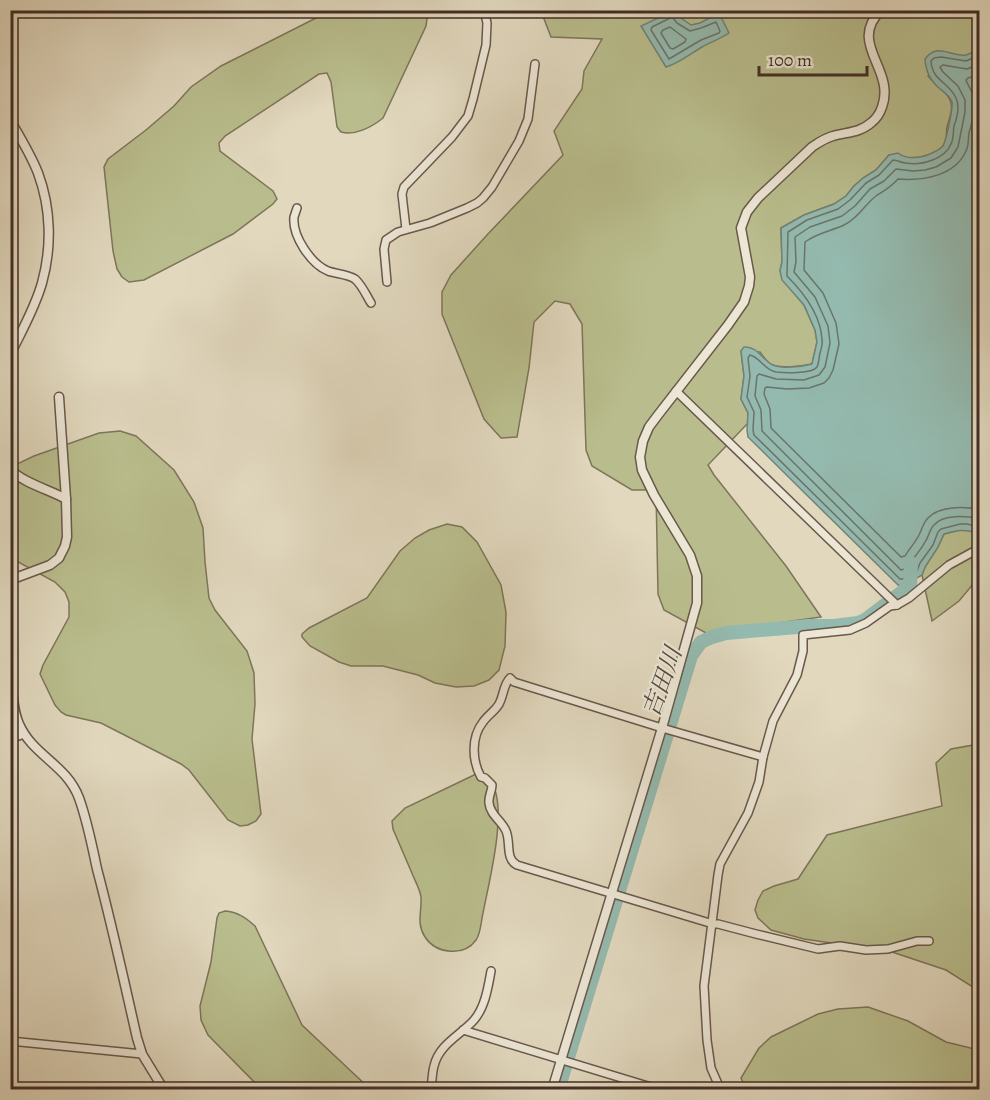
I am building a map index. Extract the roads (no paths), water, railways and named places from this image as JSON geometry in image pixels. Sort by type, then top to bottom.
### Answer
[{"type":"street","points":[[406,229],[402,194],[404,187],[452,137],[468,116],[486,45],[487,23],[484,10]]},
{"type":"street","points":[[552,1089],[662,728],[697,603],[697,576],[690,555],[645,479],[642,470],[640,457],[643,441],[649,427],[739,310],[747,294],[750,277],[741,228],[752,204],[812,147],[832,136],[855,132],[866,127],[879,115],[884,103],[885,88],[868,39],[871,22],[881,10]]},
{"type":"street","points":[[387,282],[384,249],[386,240],[398,232],[430,223],[477,203],[492,187],[519,141],[528,119],[535,64]]},
{"type":"street","points":[[10,120],[29,154],[41,183],[47,208],[49,249],[42,284],[10,355]]},
{"type":"street","points":[[297,208],[294,219],[296,233],[307,254],[327,271],[355,279],[371,303]]},
{"type":"street","points":[[676,391],[897,605]]},
{"type":"street","points":[[10,580],[50,565],[59,558],[65,546],[67,537],[66,499],[59,397]]},
{"type":"street","points":[[10,469],[24,480],[66,499]]},
{"type":"street","points":[[724,1089],[718,1084],[711,1068],[706,1031],[704,986],[720,864],[748,813],[759,782],[762,757],[773,721],[797,675],[803,651],[803,635],[850,630],[866,623],[890,606],[909,598],[949,565],[980,548]]},
{"type":"street","points":[[10,670],[15,711],[24,734],[68,777],[78,796],[106,902],[136,1038],[142,1054],[164,1089]]},
{"type":"street","points":[[762,757],[514,682],[510,678],[505,683],[498,706],[478,731],[473,750],[476,769],[480,777],[485,778],[492,785],[489,805],[494,816],[507,831],[511,861],[517,865],[713,924],[818,949],[840,946],[866,950],[888,949],[917,941],[929,941]]},
{"type":"street","points":[[10,739],[24,734]]},
{"type":"street","points":[[431,1089],[434,1066],[439,1053],[474,1019],[483,1004],[491,971]]},
{"type":"street","points":[[463,1030],[662,1089]]},
{"type":"street","points":[[10,1041],[142,1054]]},
{"type":"water","points":[[673,11],[691,25],[719,13],[729,33],[666,67],[641,26]]},
{"type":"water","points":[[979,49],[979,533],[961,530],[944,534],[922,575],[902,587],[748,437],[748,413],[741,399],[744,376],[741,351],[744,347],[749,347],[769,363],[777,366],[792,367],[812,364],[817,342],[815,330],[804,305],[782,280],[780,271],[781,228],[804,215],[834,204],[846,196],[863,178],[876,170],[889,155],[898,153],[907,157],[921,157],[942,147],[949,125],[952,102],[931,79],[927,72],[925,59],[934,51],[966,55]]},
{"type":"waterway","name":"吉田川","points":[[558,1090],[691,656],[701,642],[726,633],[858,623],[910,586],[911,563]]}]
